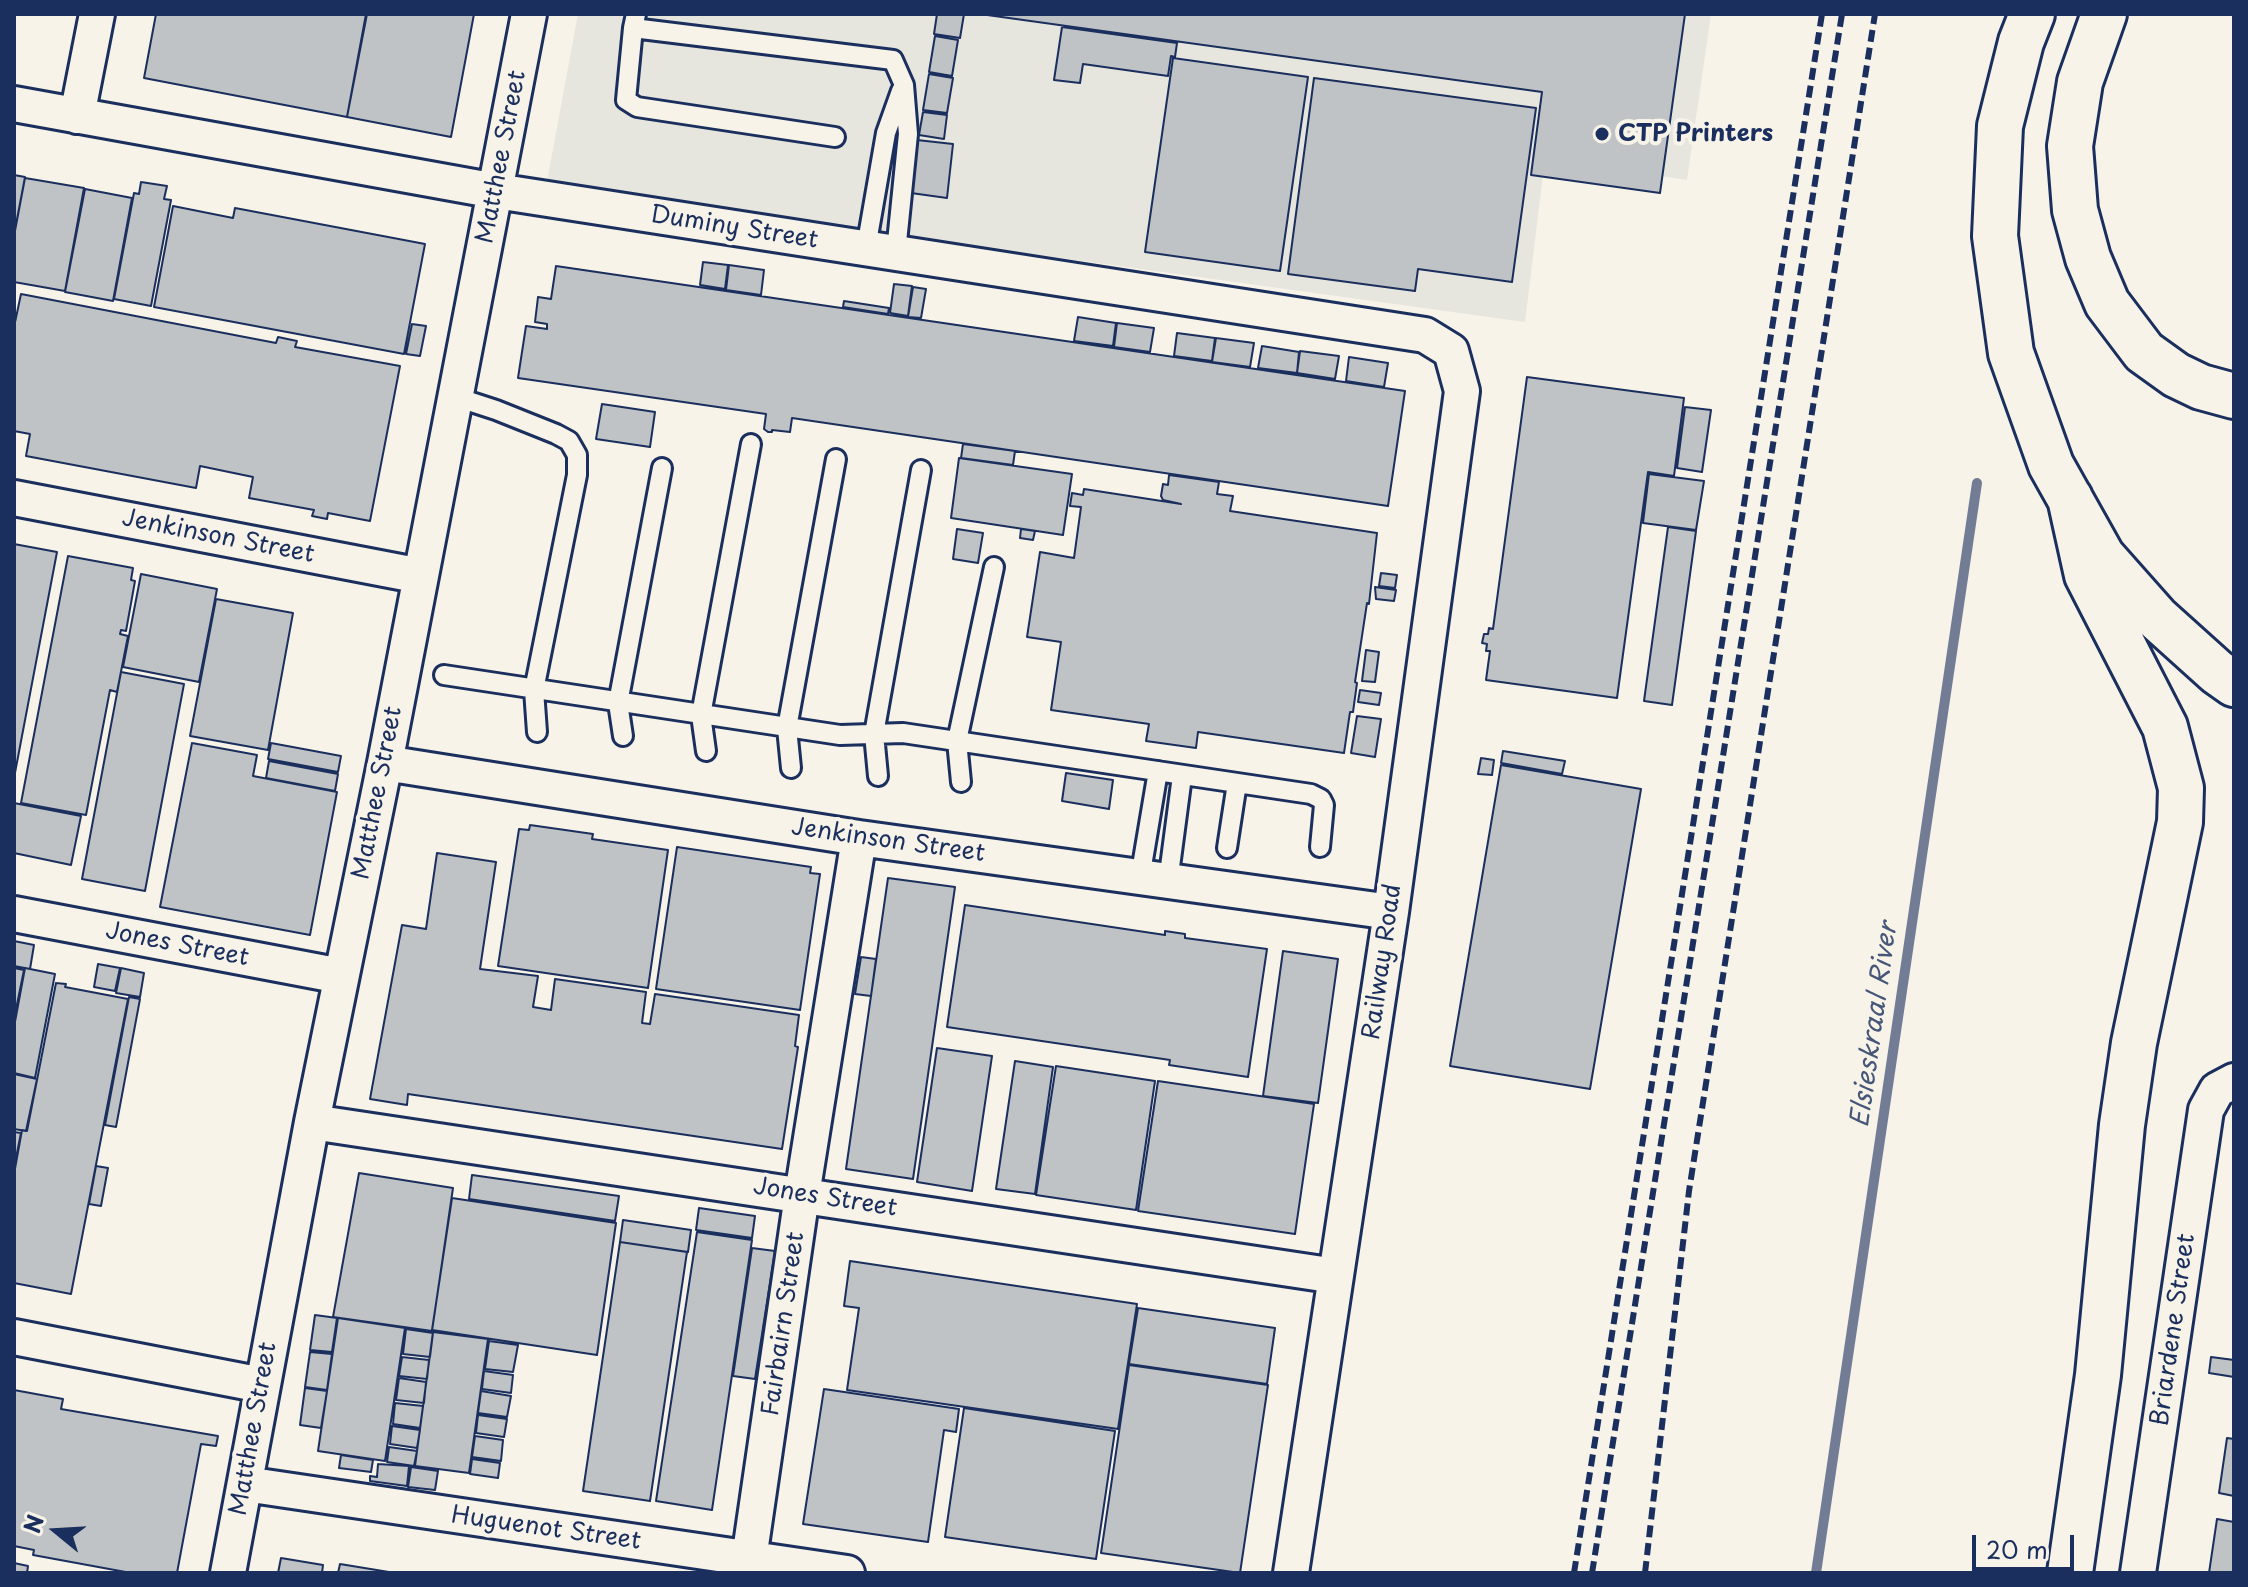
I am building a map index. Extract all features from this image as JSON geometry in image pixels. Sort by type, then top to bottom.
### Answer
[{"type":"main road","points":[[2032,14],[2021,42],[2000,126],[1995,236],[2011,353],[2051,465],[2102,556],[2157,618],[2234,684]]},
{"type":"main road","points":[[2104,14],[2080,82],[2070,146],[2075,210],[2088,258],[2107,303],[2144,352],[2176,375],[2201,387],[2234,396]]},
{"type":"main road","points":[[2070,498],[2087,575],[2165,727],[2181,788],[2180,822],[2134,1043],[2122,1125],[2098,1375],[2070,1573]]},
{"type":"street","points":[[77,116],[97,14]]},
{"type":"street","name":"Matthee Street","points":[[228,1573],[312,1122],[385,763],[529,14]]},
{"type":"street","name":"Duminy Street","points":[[14,104],[496,191],[1425,335],[1451,351]]},
{"type":"street","name":"Railway Road","points":[[1291,1573],[1391,912],[1462,391],[1451,351]]},
{"type":"street","name":"Jenkinson Street","points":[[14,498],[421,576]]},
{"type":"street","name":"Jenkinson Street","points":[[385,763],[859,838],[1391,912]]},
{"type":"street","name":"Fairbairn Street","points":[[748,1566],[802,1195],[859,838]]},
{"type":"street","name":"Jones Street","points":[[14,914],[341,976]]},
{"type":"street","name":"Briardene Street","points":[[2138,1573],[2206,1110],[2225,1086]]},
{"type":"street","name":"Jones Street","points":[[312,1122],[1336,1276]]},
{"type":"street","points":[[14,1337],[262,1385]]},
{"type":"street","name":"Huguenot Street","points":[[245,1484],[748,1566],[847,1573]]},
{"type":"lane","points":[[835,137],[637,107],[626,100],[634,21],[893,60],[904,85],[908,134],[881,250]]},
{"type":"lane","points":[[881,250],[886,133],[904,85]]},
{"type":"lane","points":[[456,397],[556,434],[569,441],[577,455],[577,475],[534,690],[537,732]]},
{"type":"lane","points":[[706,751],[701,715],[751,444]]},
{"type":"lane","points":[[791,768],[787,728],[836,459]]},
{"type":"lane","points":[[623,736],[618,703],[662,468]]},
{"type":"lane","points":[[878,776],[874,734],[921,470]]},
{"type":"lane","points":[[961,782],[957,741],[994,567]]},
{"type":"lane","points":[[444,675],[787,728],[840,735],[903,733],[1311,794],[1321,799],[1324,805],[1320,847]]},
{"type":"lane","points":[[1154,880],[1158,771]]},
{"type":"lane","points":[[1154,880],[1182,776]]},
{"type":"lane","points":[[1227,848],[1237,783]]},
{"type":"shaded area","points":[[578,14],[1711,14],[1687,180],[1545,158],[1525,322],[546,187]]},
{"type":"building","points":[[156,14],[366,14],[347,117],[144,78]]},
{"type":"building","points":[[367,14],[474,14],[451,137],[347,117]]},
{"type":"building","points":[[937,14],[964,14],[960,38],[934,34]]},
{"type":"building","name":"CTP Printers","points":[[980,14],[1685,14],[1660,193],[1531,175],[1542,92]]},
{"type":"building","points":[[1062,27],[1177,43],[1175,57],[1171,56],[1168,76],[1083,64],[1080,83],[1054,80]]},
{"type":"building","points":[[935,36],[958,40],[952,76],[929,72]]},
{"type":"building","points":[[1173,58],[1308,77],[1280,271],[1145,252]]},
{"type":"building","points":[[929,74],[953,78],[947,113],[923,110]]},
{"type":"building","points":[[1314,78],[1536,108],[1512,282],[1418,269],[1415,291],[1288,274]]},
{"type":"building","points":[[923,112],[947,115],[944,139],[919,135]]},
{"type":"building","points":[[917,140],[953,144],[947,198],[911,193]]},
{"type":"building","points":[[14,175],[25,177],[14,235]]},
{"type":"building","points":[[25,178],[84,188],[65,291],[14,282],[14,236]]},
{"type":"building","points":[[141,182],[167,186],[164,199],[171,200],[151,306],[114,299],[134,193],[139,194]]},
{"type":"building","points":[[85,189],[132,198],[113,301],[65,292]]},
{"type":"building","points":[[173,206],[233,218],[235,208],[425,244],[404,354],[154,307]]},
{"type":"building","points":[[703,262],[728,265],[725,289],[700,285]]},
{"type":"building","points":[[729,265],[764,270],[761,295],[726,290]]},
{"type":"building","points":[[556,266],[1405,391],[1388,506],[792,418],[790,432],[768,432],[764,429],[766,414],[518,378],[526,326],[547,329],[547,324],[535,322],[538,297],[551,299]]},
{"type":"building","points":[[894,284],[912,286],[908,316],[890,313]]},
{"type":"building","points":[[913,287],[926,289],[921,318],[908,317]]},
{"type":"building","points":[[21,294],[276,343],[278,337],[297,341],[295,347],[400,366],[370,521],[328,513],[327,519],[312,516],[314,510],[249,498],[253,477],[200,466],[196,488],[26,456],[30,434],[14,431],[14,327]]},
{"type":"building","points":[[844,301],[889,308],[888,314],[843,307]]},
{"type":"building","points":[[1078,317],[1116,323],[1113,346],[1074,341]]},
{"type":"building","points":[[1117,323],[1154,328],[1150,352],[1114,347]]},
{"type":"building","points":[[412,324],[426,326],[420,356],[406,354]]},
{"type":"building","points":[[1177,333],[1215,338],[1212,361],[1174,356]]},
{"type":"building","points":[[1216,338],[1254,343],[1250,367],[1212,362]]},
{"type":"building","points":[[1262,346],[1299,352],[1297,373],[1258,368]]},
{"type":"building","points":[[1300,351],[1339,356],[1335,379],[1297,373]]},
{"type":"building","points":[[1349,357],[1388,363],[1384,387],[1346,381]]},
{"type":"building","points":[[1527,377],[1684,398],[1674,476],[1648,472],[1617,698],[1486,680],[1490,651],[1486,651],[1487,644],[1482,643],[1484,634],[1488,634],[1489,628],[1493,629]]},
{"type":"building","points":[[602,404],[655,412],[650,447],[596,439]]},
{"type":"building","points":[[1685,407],[1711,410],[1702,472],[1677,468]]},
{"type":"building","points":[[963,444],[1015,451],[1013,465],[961,458]]},
{"type":"building","points":[[959,458],[1072,474],[1063,535],[951,518]]},
{"type":"building","points":[[1649,474],[1704,481],[1696,530],[1643,523]]},
{"type":"building","points":[[1169,475],[1219,482],[1217,494],[1233,496],[1230,511],[1377,533],[1353,712],[1350,712],[1344,753],[1198,732],[1196,748],[1146,741],[1149,724],[1051,710],[1061,642],[1027,637],[1040,552],[1074,558],[1081,507],[1070,506],[1072,493],[1083,495],[1084,489],[1181,504],[1163,500],[1161,496],[1163,484],[1168,485]]},
{"type":"building","points":[[1668,527],[1696,531],[1672,705],[1644,701]]},
{"type":"building","points":[[957,529],[983,533],[978,563],[953,559]]},
{"type":"building","points":[[1021,529],[1035,531],[1033,540],[1020,538]]},
{"type":"building","points":[[14,544],[57,552],[14,778]]},
{"type":"building","points":[[68,556],[133,568],[131,580],[135,581],[126,631],[121,630],[120,634],[128,636],[117,692],[110,690],[86,815],[21,803]]},
{"type":"building","points":[[1381,573],[1397,575],[1395,588],[1379,586]]},
{"type":"building","points":[[141,574],[217,589],[199,682],[123,667]]},
{"type":"building","points":[[1375,587],[1396,590],[1394,601],[1376,599]]},
{"type":"building","points":[[216,599],[293,613],[268,750],[190,736]]},
{"type":"building","points":[[1366,650],[1379,652],[1375,682],[1362,681]]},
{"type":"building","points":[[121,672],[184,684],[145,891],[82,879]]},
{"type":"building","points":[[1360,690],[1381,693],[1379,705],[1358,702]]},
{"type":"building","points":[[1357,716],[1381,719],[1375,757],[1351,753]]},
{"type":"building","points":[[192,743],[257,755],[253,776],[337,792],[310,935],[160,907]]},
{"type":"building","points":[[271,743],[341,756],[338,772],[268,759]]},
{"type":"building","points":[[1503,751],[1565,761],[1562,774],[1501,763]]},
{"type":"building","points":[[1481,758],[1494,760],[1492,775],[1478,774]]},
{"type":"building","points":[[269,761],[338,774],[335,791],[266,778]]},
{"type":"building","points":[[1501,765],[1641,789],[1590,1089],[1450,1066]]},
{"type":"building","points":[[1066,773],[1113,780],[1109,809],[1062,801]]},
{"type":"building","points":[[14,803],[81,816],[71,865],[14,853]]},
{"type":"building","points":[[530,825],[593,834],[592,839],[668,850],[648,988],[498,966],[519,829],[529,830]]},
{"type":"building","points":[[677,847],[811,867],[810,873],[820,874],[800,1010],[656,989]]},
{"type":"building","points":[[437,853],[496,862],[480,969],[538,976],[533,1007],[551,1010],[555,979],[646,992],[642,1023],[650,1024],[655,994],[799,1015],[795,1046],[798,1047],[782,1149],[408,1094],[407,1105],[370,1099],[402,925],[426,929]]},
{"type":"building","points":[[888,878],[955,887],[913,1179],[846,1169]]},
{"type":"building","points":[[965,905],[1165,935],[1165,931],[1185,934],[1185,938],[1267,949],[1248,1077],[1169,1065],[1170,1060],[947,1027]]},
{"type":"building","points":[[14,941],[34,945],[30,969],[14,966]]},
{"type":"building","points":[[1283,951],[1338,959],[1318,1103],[1263,1096]]},
{"type":"building","points":[[861,957],[876,959],[871,996],[855,994]]},
{"type":"building","points":[[98,964],[120,968],[115,991],[94,987]]},
{"type":"building","points":[[14,968],[24,970],[14,1019]]},
{"type":"building","points":[[25,968],[55,974],[35,1078],[14,1073],[14,1027]]},
{"type":"building","points":[[121,968],[144,973],[140,997],[116,993]]},
{"type":"building","points":[[56,983],[128,999],[71,1294],[14,1283],[14,1174],[22,1130],[27,1131]]},
{"type":"building","points":[[129,997],[140,999],[116,1127],[105,1125]]},
{"type":"building","points":[[937,1048],[992,1056],[972,1191],[917,1182]]},
{"type":"building","points":[[1015,1061],[1053,1067],[1035,1194],[996,1189]]},
{"type":"building","points":[[1056,1066],[1155,1081],[1136,1210],[1036,1195]]},
{"type":"building","points":[[14,1074],[37,1079],[26,1131],[14,1129]]},
{"type":"building","points":[[1158,1081],[1314,1104],[1295,1234],[1138,1211]]},
{"type":"building","points":[[14,1132],[21,1133],[14,1168]]},
{"type":"building","points":[[96,1166],[108,1168],[101,1206],[89,1204]]},
{"type":"building","points":[[359,1173],[453,1188],[432,1331],[333,1317]]},
{"type":"building","points":[[472,1175],[619,1196],[615,1221],[469,1199]]},
{"type":"building","points":[[452,1198],[616,1223],[597,1355],[432,1330]]},
{"type":"building","points":[[699,1208],[755,1216],[752,1238],[696,1230]]},
{"type":"building","points":[[623,1220],[691,1230],[688,1252],[620,1242]]},
{"type":"building","points":[[697,1232],[752,1240],[712,1510],[656,1501]]},
{"type":"building","points":[[620,1242],[687,1252],[650,1501],[583,1491]]},
{"type":"building","points":[[752,1248],[775,1251],[755,1379],[733,1376]]},
{"type":"building","points":[[850,1261],[1137,1304],[1118,1429],[847,1390],[859,1308],[844,1306]]},
{"type":"building","points":[[1138,1308],[1275,1328],[1267,1384],[1129,1364]]},
{"type":"building","points":[[315,1315],[337,1318],[332,1352],[310,1350]]},
{"type":"building","points":[[338,1318],[405,1328],[385,1461],[318,1451]]},
{"type":"building","points":[[406,1329],[433,1333],[430,1357],[403,1354]]},
{"type":"building","points":[[433,1332],[488,1339],[469,1473],[415,1466]]},
{"type":"building","points":[[489,1341],[518,1345],[513,1372],[485,1369]]},
{"type":"building","points":[[310,1352],[332,1354],[327,1390],[305,1387]]},
{"type":"building","points":[[402,1357],[429,1360],[427,1379],[399,1376]]},
{"type":"building","points":[[2211,1357],[2234,1360],[2234,1377],[2209,1373]]},
{"type":"building","points":[[1129,1365],[1268,1385],[1240,1573],[1101,1553]]},
{"type":"building","points":[[484,1371],[513,1375],[511,1393],[482,1389]]},
{"type":"building","points":[[399,1378],[426,1382],[424,1403],[396,1400]]},
{"type":"building","points":[[305,1388],[327,1391],[321,1428],[300,1425]]},
{"type":"building","points":[[824,1389],[959,1409],[956,1432],[944,1430],[928,1542],[803,1524]]},
{"type":"building","points":[[14,1390],[63,1399],[61,1409],[218,1436],[216,1446],[201,1444],[177,1573],[131,1573],[33,1555],[34,1550],[14,1546]]},
{"type":"building","points":[[481,1391],[511,1396],[507,1417],[478,1413]]},
{"type":"building","points":[[395,1403],[423,1406],[420,1428],[393,1424]]},
{"type":"building","points":[[964,1408],[1115,1431],[1096,1559],[945,1537]]},
{"type":"building","points":[[478,1415],[507,1419],[504,1437],[476,1433]]},
{"type":"building","points":[[392,1426],[420,1430],[417,1448],[390,1444]]},
{"type":"building","points":[[475,1436],[503,1440],[501,1461],[472,1457]]},
{"type":"building","points":[[2227,1438],[2234,1439],[2234,1496],[2219,1493]]},
{"type":"building","points":[[389,1447],[417,1451],[414,1466],[387,1462]]},
{"type":"building","points":[[341,1455],[373,1460],[371,1472],[339,1468]]},
{"type":"building","points":[[472,1459],[500,1463],[498,1478],[470,1474]]},
{"type":"building","points":[[378,1464],[409,1466],[407,1486],[370,1481],[370,1476],[377,1477]]},
{"type":"building","points":[[411,1467],[438,1471],[435,1490],[408,1487]]},
{"type":"building","points":[[2217,1519],[2234,1522],[2234,1573],[2209,1573]]},
{"type":"building","points":[[281,1558],[323,1565],[322,1573],[278,1573]]},
{"type":"building","points":[[14,1563],[28,1566],[27,1573],[14,1573]]},
{"type":"building","points":[[340,1564],[395,1573],[338,1573]]},
{"type":"waterway","name":"Elsieskraal River","points":[[1816,1573],[1977,483]]},
{"type":"railway","points":[[1574,1573],[1822,14]]},
{"type":"railway","points":[[1592,1573],[1842,14]]},
{"type":"railway","points":[[1645,1573],[1689,1191],[1875,14]]},
{"type":"place","name":"CTP Printers","points":[[1602,134]]}]
